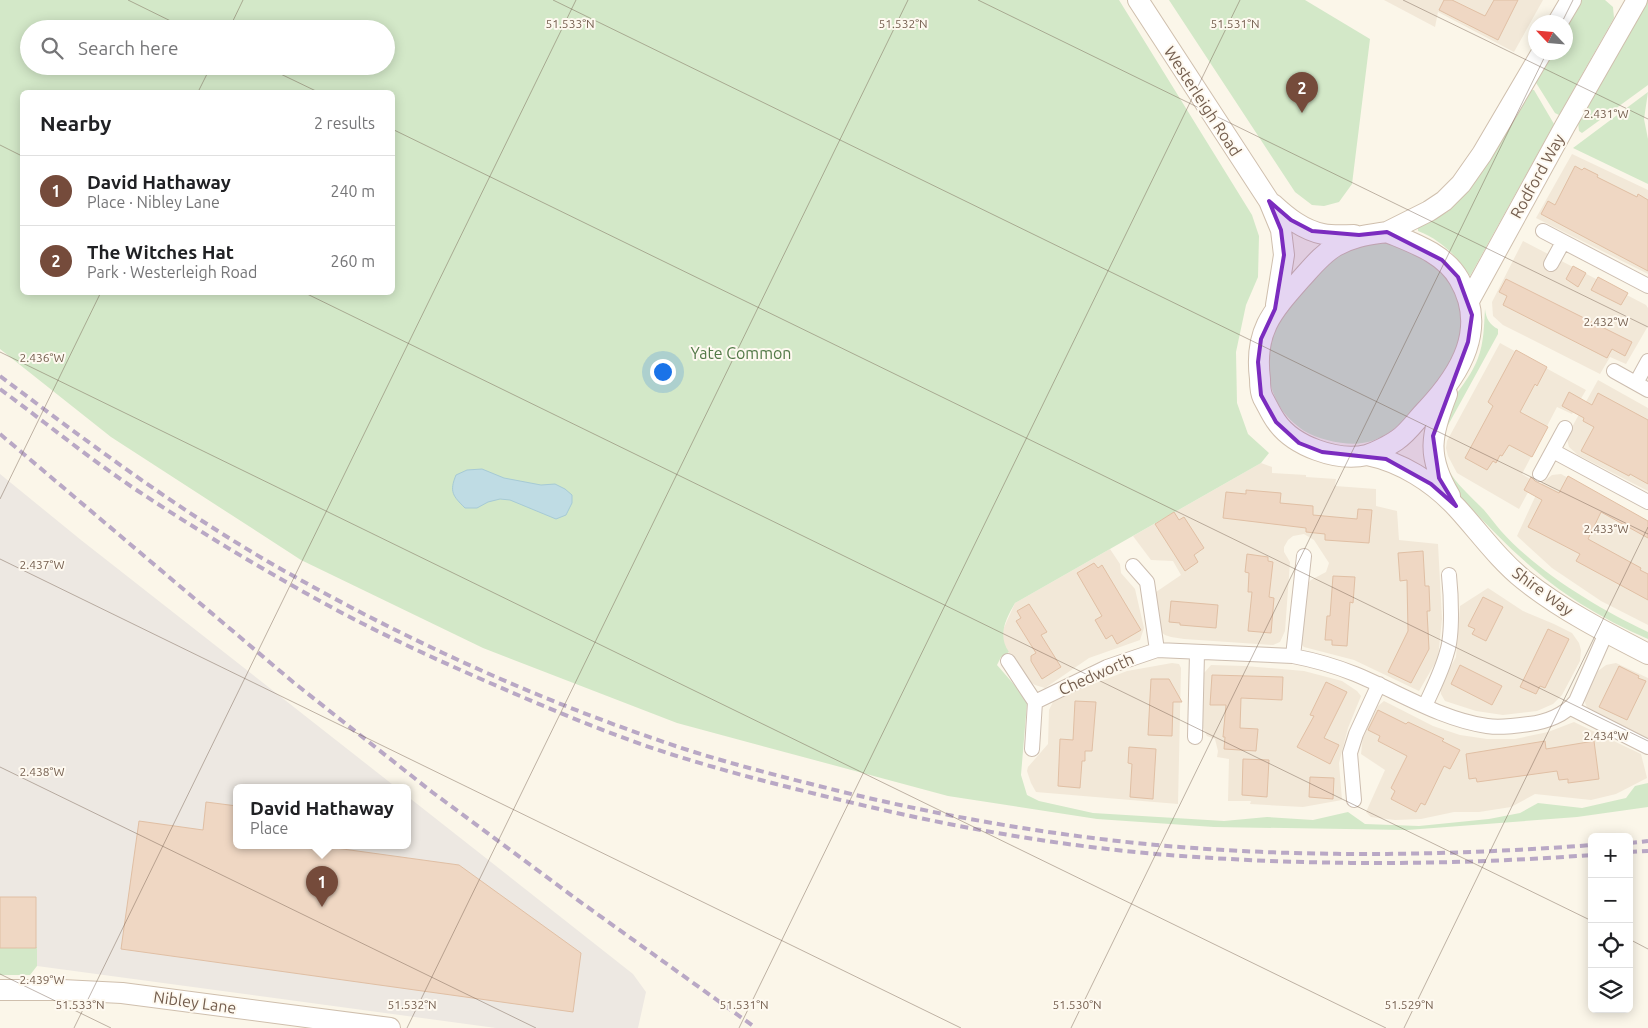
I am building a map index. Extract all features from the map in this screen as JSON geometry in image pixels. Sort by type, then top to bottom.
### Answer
[{"type":"street","name":"Westerleigh Road","points":[[1138,0],[1269,201],[1281,230],[1284,255],[1282,279],[1276,307]]},
{"type":"street","points":[[1562,15],[1570,0]]},
{"type":"street","name":"Rodford Way","points":[[1469,300],[1631,2]]},
{"type":"street","points":[[1387,232],[1418,245],[1442,260],[1458,277],[1469,300],[1472,315],[1468,342],[1461,365],[1445,390],[1398,440],[1367,454],[1345,456],[1322,452],[1299,443],[1276,422],[1262,395],[1258,362],[1262,339],[1276,307],[1319,258],[1336,246],[1359,235],[1387,232],[1444,201],[1461,184],[1487,146],[1537,60]]},
{"type":"street","name":"Westerleigh Road","points":[[1269,201],[1291,220],[1312,231],[1324,235],[1359,235]]},
{"type":"street","points":[[1542,231],[1648,286]]},
{"type":"street","points":[[1552,264],[1563,242]]},
{"type":"street","points":[[1614,371],[1642,386],[1648,361]]},
{"type":"street","name":"Shire Way","points":[[1454,376],[1439,413],[1434,436],[1434,459],[1439,478],[1456,506]]},
{"type":"street","points":[[1540,474],[1564,428]]},
{"type":"street","points":[[1552,451],[1648,502]]},
{"type":"street","name":"Shire Way","points":[[1367,454],[1386,459],[1431,484],[1456,506],[1498,555],[1524,579],[1564,608],[1606,633],[1648,654]]},
{"type":"street","points":[[1293,656],[1304,556]]},
{"type":"street","points":[[1133,566],[1147,582],[1157,650]]},
{"type":"street","points":[[1425,706],[1444,663],[1448,649],[1451,594],[1449,575]]},
{"type":"street","points":[[1606,633],[1576,701],[1571,708],[1648,747]]},
{"type":"street","name":"Chedworth","points":[[1035,702],[1107,666],[1157,650],[1293,656],[1312,659],[1380,684],[1447,716],[1465,722],[1488,726],[1510,727],[1540,722],[1571,708]]},
{"type":"street","points":[[1194,737],[1197,653]]},
{"type":"street","points":[[1008,661],[1035,702],[1032,749]]},
{"type":"street","points":[[1354,800],[1350,754],[1356,734],[1380,684]]},
{"type":"street","name":"Nibley Lane","points":[[0,990],[122,992],[390,1028]]},
{"type":"highlighted area","points":[[1269,201],[1291,220],[1312,231],[1359,235],[1387,232],[1442,260],[1458,277],[1472,315],[1468,342],[1433,436],[1439,478],[1456,506],[1431,484],[1386,459],[1322,452],[1299,443],[1276,422],[1261,395],[1258,362],[1261,339],[1275,309],[1284,255],[1281,230]]},
{"type":"shaded area","points":[[1384,0],[1543,0],[1535,15],[1528,15],[1528,27],[1514,52],[1438,12],[1435,27]]},
{"type":"shaded area","points":[[1572,154],[1648,190],[1648,274],[1536,218]]},
{"type":"shaded area","points":[[1523,241],[1646,305],[1648,308],[1648,326],[1626,364],[1610,357],[1600,374],[1503,325],[1493,316],[1492,302]]},
{"type":"shaded area","points":[[1500,343],[1586,390],[1572,414],[1557,407],[1522,474],[1534,481],[1519,509],[1457,473],[1446,448],[1447,441]]},
{"type":"shaded area","points":[[1598,380],[1648,408],[1648,491],[1578,455],[1569,447],[1567,439],[1572,427]]},
{"type":"shaded area","points":[[1261,463],[1272,467],[1272,473],[1336,479],[1335,486],[1376,489],[1376,506],[1397,511],[1399,540],[1438,544],[1442,619],[1438,658],[1419,691],[1354,660],[1304,647],[1301,644],[1306,585],[1326,572],[1329,563],[1314,540],[1304,534],[1293,536],[1284,547],[1284,552],[1290,562],[1285,631],[1280,642],[1273,645],[1184,639],[1165,635],[1160,631],[1156,592],[1181,575],[1173,561],[1151,560],[1133,536]]},
{"type":"shaded area","points":[[0,474],[81,540],[392,784],[233,784],[233,849],[411,849],[411,799],[633,974],[646,992],[638,1028],[496,1028],[37,966],[36,948],[0,948]]},
{"type":"shaded area","points":[[1561,474],[1648,522],[1648,625],[1601,601],[1552,568],[1517,536],[1541,484],[1552,475]]},
{"type":"shaded area","points":[[1110,549],[1120,564],[1121,573],[1135,589],[1144,628],[1140,640],[1089,658],[1045,688],[1035,685],[1029,681],[1002,643],[1002,632],[1015,603]]},
{"type":"shaded area","points":[[1488,588],[1523,611],[1572,633],[1579,643],[1581,650],[1580,661],[1562,695],[1553,704],[1537,711],[1503,715],[1476,711],[1445,701],[1441,694],[1440,686],[1456,657],[1460,606]]},
{"type":"shaded area","points":[[1172,663],[1179,664],[1181,668],[1178,804],[1036,792],[1027,771],[1028,767],[1048,744],[1049,710],[1053,702],[1127,671]]},
{"type":"shaded area","points":[[1616,663],[1648,678],[1648,741],[1589,712],[1586,705],[1584,700],[1598,671],[1606,665]]},
{"type":"shaded area","points":[[1211,665],[1304,671],[1342,681],[1357,691],[1361,696],[1348,728],[1339,763],[1342,800],[1303,807],[1250,804],[1251,801],[1228,801],[1229,759],[1217,757],[1218,751],[1215,739],[1207,736],[1203,728],[1202,686],[1204,673]]},
{"type":"shaded area","points":[[1384,701],[1433,726],[1460,735],[1487,739],[1515,739],[1548,732],[1574,722],[1641,754],[1647,778],[1616,794],[1591,800],[1535,794],[1511,807],[1479,812],[1454,812],[1421,819],[1395,820],[1371,817],[1366,812],[1385,770],[1361,754],[1363,736],[1378,706]]},
{"type":"green space","name":"Yate Common","points":[[0,0],[1119,0],[1252,215],[1259,236],[1258,277],[1246,305],[1236,352],[1237,403],[1248,434],[1269,453],[1261,463],[1015,603],[1006,621],[1003,633],[1005,646],[1009,652],[1001,657],[997,665],[1024,696],[1027,703],[1021,775],[1027,795],[1039,801],[1093,813],[1224,821],[1267,817],[1313,820],[1348,812],[1365,824],[1419,826],[1489,819],[1520,813],[1538,803],[1582,808],[1626,798],[1635,786],[1648,783],[1648,807],[1577,817],[1407,830],[1214,827],[1097,819],[948,796],[677,723],[483,648],[301,560],[111,437],[0,349]]},
{"type":"green space","points":[[1169,0],[1305,0],[1370,39],[1352,184],[1339,202],[1324,206],[1312,205],[1295,192]]},
{"type":"green space","points":[[1577,0],[1605,0],[1613,7],[1614,18],[1559,115],[1555,113],[1533,78],[1544,60],[1573,60],[1573,15],[1570,15]]},
{"type":"green space","points":[[1644,0],[1648,0],[1648,85],[1582,133],[1579,131],[1578,122]]},
{"type":"green space","points":[[1528,89],[1534,90],[1554,124],[1470,276],[1448,249],[1418,231],[1418,228],[1449,211],[1464,194]]},
{"type":"green space","points":[[1648,92],[1644,119],[1648,139],[1648,184],[1573,148]]},
{"type":"green space","points":[[1385,243],[1404,247],[1413,252],[1438,269],[1449,280],[1455,291],[1461,315],[1461,328],[1456,352],[1445,372],[1404,419],[1384,436],[1359,444],[1344,443],[1309,434],[1290,420],[1275,396],[1268,374],[1267,362],[1270,340],[1274,330],[1289,308],[1333,259],[1354,247]]},
{"type":"green space","points":[[1485,309],[1486,316],[1493,326],[1498,329],[1498,334],[1441,438],[1443,460],[1461,487],[1484,510],[1501,531],[1533,561],[1589,601],[1648,632],[1648,639],[1597,614],[1551,583],[1495,533],[1455,491],[1443,474],[1436,449],[1438,429],[1447,408],[1467,379],[1478,358],[1483,340]]},
{"type":"green space","points":[[37,947],[37,966],[30,975],[0,975],[0,948]]},
{"type":"water","points":[[482,469],[504,478],[541,485],[555,484],[572,495],[572,503],[566,515],[556,519],[510,500],[500,499],[488,502],[477,508],[465,508],[453,493],[456,475],[467,470]]},
{"type":"building","points":[[1444,0],[1452,0],[1485,16],[1494,0],[1518,0],[1498,40],[1439,10]]},
{"type":"building","points":[[1575,166],[1582,170],[1584,168],[1598,175],[1597,177],[1637,197],[1638,194],[1648,200],[1648,271],[1541,214],[1548,201],[1555,205]]},
{"type":"building","points":[[1573,266],[1586,273],[1578,287],[1566,279]]},
{"type":"building","points":[[1598,277],[1628,293],[1621,305],[1591,290]]},
{"type":"building","points":[[1506,279],[1632,342],[1625,356],[1612,349],[1607,358],[1503,305],[1507,296],[1499,292]]},
{"type":"building","points":[[1516,350],[1547,367],[1537,386],[1535,384],[1520,412],[1548,427],[1532,457],[1509,445],[1496,463],[1493,461],[1487,470],[1465,458],[1493,406],[1488,402]]},
{"type":"building","points":[[1569,392],[1592,405],[1598,393],[1648,420],[1648,484],[1581,451],[1594,427],[1583,421],[1584,418],[1562,406]]},
{"type":"building","points":[[1568,476],[1648,521],[1648,538],[1601,512],[1588,539],[1641,568],[1640,570],[1648,574],[1648,600],[1576,561],[1580,554],[1528,527],[1542,500],[1524,490],[1531,477],[1559,493]]},
{"type":"building","points":[[1246,490],[1281,493],[1280,503],[1313,506],[1313,515],[1357,519],[1358,509],[1372,510],[1369,543],[1325,540],[1325,534],[1306,532],[1306,528],[1223,518],[1226,492],[1246,494]]},
{"type":"building","points":[[1174,512],[1179,520],[1184,517],[1204,548],[1194,555],[1198,562],[1185,571],[1155,524]]},
{"type":"building","points":[[1423,551],[1425,586],[1429,586],[1430,611],[1427,611],[1429,649],[1411,683],[1388,672],[1408,631],[1407,580],[1400,581],[1398,553]]},
{"type":"building","points":[[1247,554],[1268,557],[1268,561],[1273,562],[1269,597],[1274,598],[1271,633],[1248,631],[1252,592],[1248,592],[1249,573],[1245,572]]},
{"type":"building","points":[[1094,563],[1098,568],[1102,565],[1141,630],[1117,644],[1112,635],[1106,639],[1095,620],[1102,616],[1077,573]]},
{"type":"building","points":[[1333,576],[1355,577],[1353,603],[1350,602],[1347,646],[1332,645],[1332,640],[1325,640],[1327,616],[1330,616]]},
{"type":"building","points":[[1483,597],[1503,607],[1486,641],[1472,634],[1475,629],[1468,626]]},
{"type":"building","points":[[1171,601],[1218,605],[1216,628],[1180,625],[1180,623],[1169,622]]},
{"type":"building","points":[[1029,604],[1047,632],[1041,635],[1061,667],[1042,679],[1031,661],[1031,656],[1036,653],[1016,621],[1021,618],[1017,611]]},
{"type":"building","points":[[1548,629],[1569,639],[1545,688],[1540,686],[1536,694],[1520,687]]},
{"type":"building","points":[[1460,665],[1502,686],[1492,705],[1451,684]]},
{"type":"building","points":[[1619,666],[1646,681],[1627,720],[1599,707]]},
{"type":"building","points":[[1212,675],[1283,677],[1282,700],[1241,698],[1240,728],[1258,729],[1256,751],[1224,749],[1225,737],[1223,737],[1226,705],[1210,705]]},
{"type":"building","points":[[1151,679],[1169,679],[1182,702],[1173,702],[1172,736],[1148,735]]},
{"type":"building","points":[[1326,682],[1347,692],[1324,738],[1339,745],[1330,764],[1297,747],[1314,716],[1310,715]]},
{"type":"building","points":[[1075,701],[1096,702],[1092,751],[1085,751],[1085,761],[1082,761],[1080,788],[1058,786],[1060,739],[1073,740]]},
{"type":"building","points":[[1378,710],[1406,724],[1408,722],[1444,739],[1442,741],[1460,750],[1450,769],[1444,766],[1425,805],[1421,803],[1416,812],[1391,799],[1395,791],[1391,788],[1407,756],[1378,741],[1380,736],[1368,730]]},
{"type":"building","points":[[1545,741],[1546,749],[1594,741],[1599,779],[1568,783],[1568,779],[1559,780],[1557,771],[1477,782],[1476,778],[1469,779],[1466,754]]},
{"type":"building","points":[[1129,747],[1156,749],[1153,799],[1130,797],[1132,764],[1128,763]]},
{"type":"building","points":[[1243,759],[1269,760],[1267,797],[1242,795]]},
{"type":"building","points":[[1310,777],[1334,778],[1333,799],[1309,797]]},
{"type":"building","points":[[206,802],[233,805],[233,849],[343,849],[459,865],[581,953],[573,1012],[121,949],[139,821],[203,830]]},
{"type":"building","points":[[0,897],[36,897],[36,948],[0,948]]},
{"type":"railway","points":[[0,376],[97,449],[198,518],[313,587],[408,636],[555,702],[674,746],[713,758],[854,794],[939,813],[1026,829],[1156,845],[1319,854],[1429,853],[1588,845]]},
{"type":"railway","points":[[0,389],[85,454],[138,491],[251,562],[342,613],[430,656],[542,705],[634,742],[701,763],[887,811],[1013,836],[1097,848],[1182,856],[1336,863],[1489,861],[1588,855]]},
{"type":"railway","points":[[0,434],[293,682],[432,792],[756,1028]]},
{"type":"railway","points":[[1633,843],[1648,841]]},
{"type":"railway","points":[[1633,852],[1648,851]]},
{"type":"place","name":"The Witches Hat","points":[[1302,113]]},
{"type":"place","name":"David Hathaway","points":[[322,907]]}]
